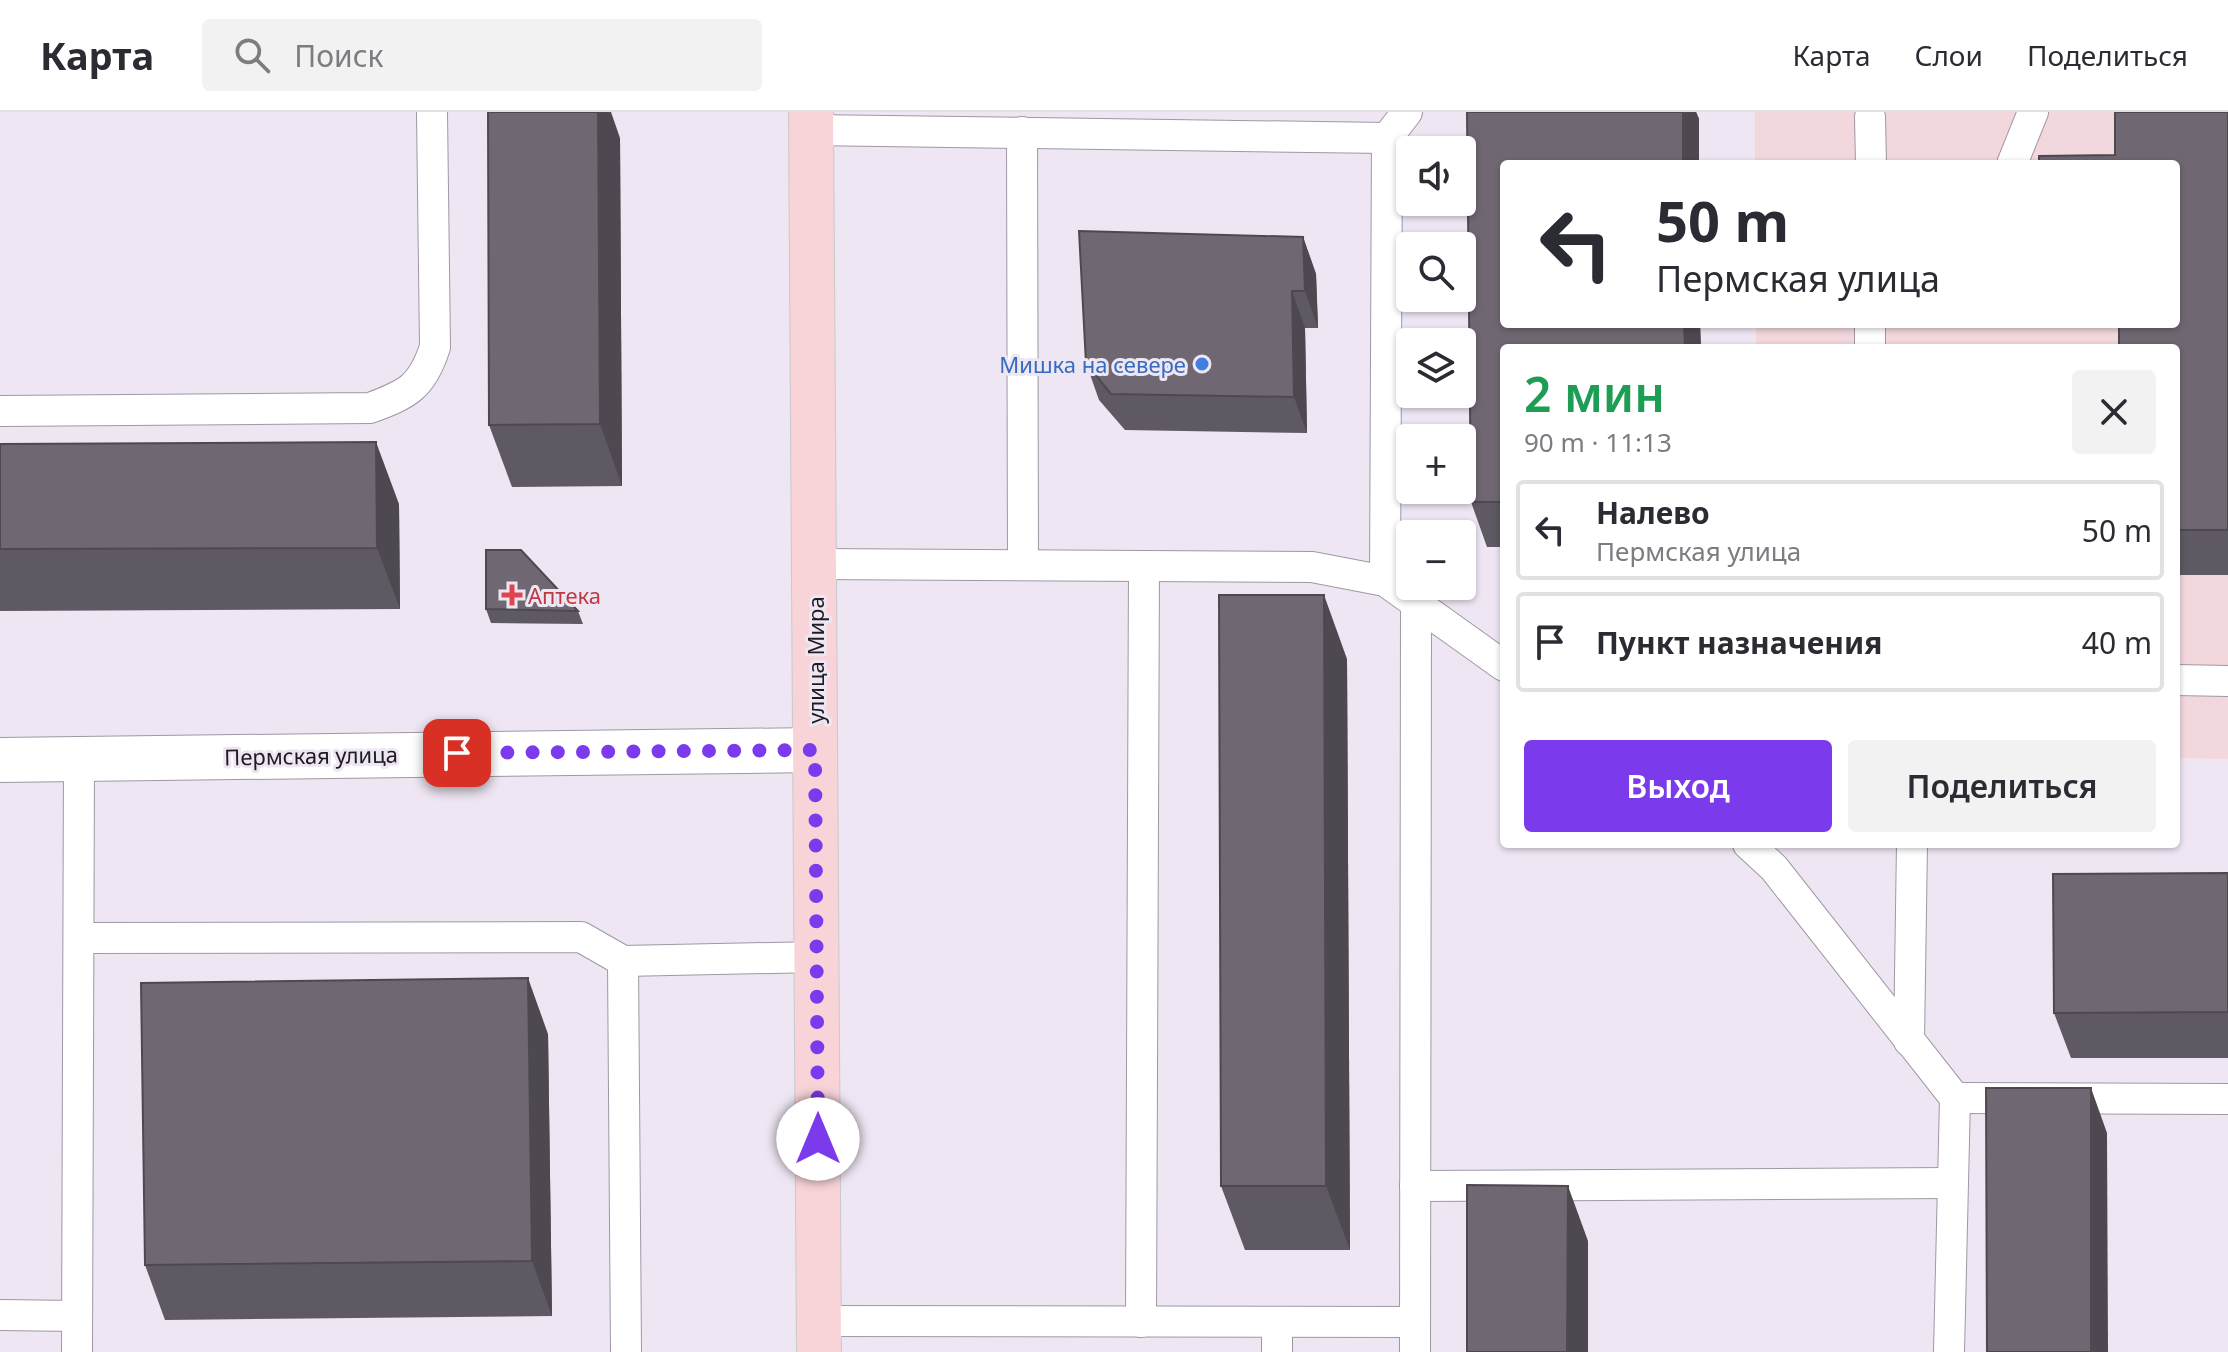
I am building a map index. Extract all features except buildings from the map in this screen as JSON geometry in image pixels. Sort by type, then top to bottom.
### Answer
[{"type":"main road","name":"улица Мира","points":[[811,121],[819,1337]]},
{"type":"street","name":"Пермская улица","points":[[0,760],[815,750]]},
{"type":"lane","points":[[0,411],[370,408],[404,395],[426,374],[435,347],[432,112]]},
{"type":"lane","points":[[1385,581],[1387,138],[1407,112]]},
{"type":"lane","points":[[2014,160],[2033,112]]},
{"type":"lane","points":[[1870,117],[1871,160]]},
{"type":"lane","points":[[811,121],[1022,132],[1251,124],[1387,138]]},
{"type":"lane","points":[[1022,132],[1023,565]]},
{"type":"lane","points":[[815,564],[1312,567],[1385,581],[1500,663]]},
{"type":"lane","points":[[1141,1322],[1144,566]]},
{"type":"lane","points":[[1415,1352],[1416,603]]},
{"type":"lane","points":[[2180,680],[2228,681]]},
{"type":"lane","points":[[77,1352],[79,759]]},
{"type":"lane","points":[[1752,848],[1774,868],[1955,1098],[1949,1352]]},
{"type":"lane","points":[[1909,1041],[1912,848]]},
{"type":"lane","points":[[79,938],[581,937],[623,961],[817,957]]},
{"type":"lane","points":[[623,961],[626,1352]]},
{"type":"lane","points":[[1955,1098],[2228,1099]]},
{"type":"lane","points":[[1415,1186],[1951,1183]]},
{"type":"lane","points":[[0,1315],[77,1316]]},
{"type":"lane","points":[[819,1337],[1141,1322],[1415,1322]]},
{"type":"lane","points":[[1277,1322],[1277,1352]]},
{"type":"shaded area","points":[[1755,112],[2228,112],[2228,759],[2180,758],[2180,344],[1756,344],[1756,328],[2180,328],[2180,160],[1755,160]]},
{"type":"place","name":"Мишка на севере","points":[[1202,364]]},
{"type":"place","name":"Аптека","points":[[512,595]]},
{"type":"route","points":[[457,753],[815,750],[818,1139]]}]
